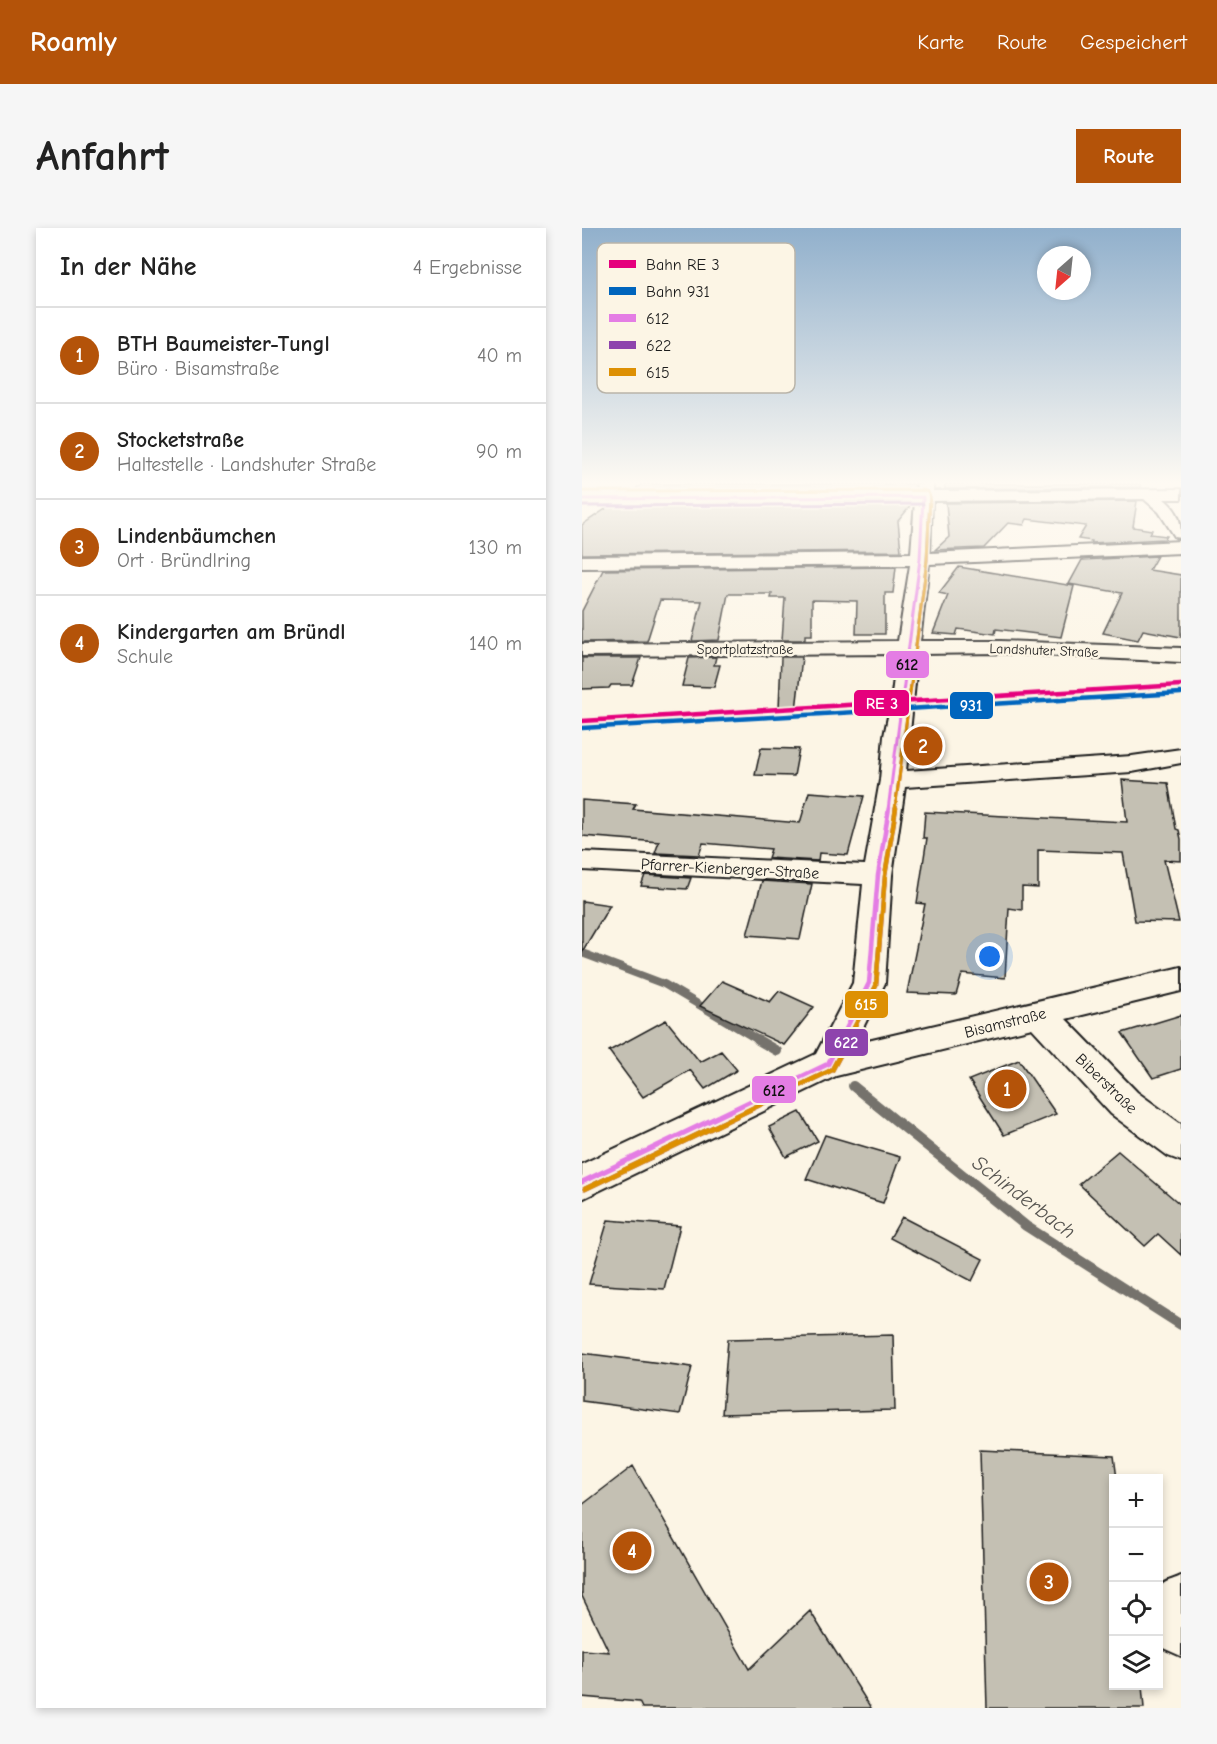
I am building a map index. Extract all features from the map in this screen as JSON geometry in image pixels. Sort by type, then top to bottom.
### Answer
[{"type":"street","points":[[582,1182],[828,1064],[869,983],[878,875],[896,736],[903,702],[920,553]]},
{"type":"street","points":[[582,562],[920,559],[1049,553]]},
{"type":"street","name":"Landshuter Straße","points":[[908,648],[1001,647],[1181,655]]},
{"type":"street","name":"Sportplatzstraße","points":[[582,650],[908,648]]},
{"type":"street","points":[[892,780],[1132,764],[1181,756]]},
{"type":"street","name":"Pfarrer-Kienberger-Straße","points":[[582,861],[878,875]]},
{"type":"street","name":"Bisamstraße","points":[[828,1064],[1181,979]]},
{"type":"street","name":"Biberstraße","points":[[1039,1013],[1124,1103],[1181,1145]]},
{"type":"street","points":[[1181,1602],[1178,1607],[1181,1630]]},
{"type":"building","points":[[582,553],[681,553],[582,554]]},
{"type":"building","points":[[1157,556],[1149,570],[1181,575],[1181,637],[1143,630],[1138,640],[1103,633],[1122,593],[1069,584],[1082,560]]},
{"type":"building","points":[[896,567],[893,593],[885,593],[885,634],[856,634],[857,601],[812,600],[812,635],[805,635],[805,640],[782,640],[785,598],[771,598],[772,594],[728,594],[719,640],[692,641],[702,601],[660,600],[647,641],[582,642],[582,611],[603,570]]},
{"type":"building","points":[[959,567],[1074,586],[1061,637],[996,629],[995,634],[958,629],[956,635],[933,633],[948,595],[939,593]]},
{"type":"building","points":[[716,657],[714,665],[720,665],[714,687],[682,686],[689,658]]},
{"type":"building","points":[[781,657],[802,657],[796,710],[779,709]]},
{"type":"building","points":[[582,658],[641,658],[632,685],[582,689]]},
{"type":"building","points":[[761,748],[799,749],[794,776],[755,775]]},
{"type":"building","points":[[1122,780],[1168,783],[1176,829],[1179,830],[1181,839],[1181,861],[1164,860],[1179,922],[1135,921],[1123,853],[1038,850],[1038,888],[1022,887],[1022,910],[1009,908],[1005,978],[962,974],[956,995],[907,993],[925,904],[917,903],[927,838],[923,838],[925,812],[1127,822]]},
{"type":"building","points":[[809,792],[864,796],[848,855],[819,853],[818,861],[768,858],[771,849],[703,843],[699,855],[655,853],[659,842],[582,836],[582,800],[636,804],[633,809],[800,823]]},
{"type":"building","points":[[645,875],[691,878],[687,889],[641,886]]},
{"type":"building","points":[[762,881],[812,884],[800,939],[747,935]]},
{"type":"building","points":[[582,901],[610,905],[582,952]]},
{"type":"building","points":[[722,981],[770,1002],[779,991],[814,1007],[784,1045],[700,1006]]},
{"type":"building","points":[[1181,1015],[1181,1069],[1153,1078],[1122,1033]]},
{"type":"building","points":[[666,1020],[700,1062],[721,1051],[737,1070],[705,1089],[690,1070],[643,1097],[609,1051]]},
{"type":"building","points":[[1019,1060],[1056,1114],[1004,1135],[969,1080]]},
{"type":"building","points":[[800,1112],[818,1141],[786,1157],[769,1127]]},
{"type":"building","points":[[825,1135],[900,1157],[883,1203],[806,1179]]},
{"type":"building","points":[[1118,1151],[1181,1205],[1181,1255],[1158,1234],[1145,1246],[1079,1184]]},
{"type":"building","points":[[902,1217],[983,1259],[972,1281],[890,1238]]},
{"type":"building","points":[[608,1220],[680,1226],[664,1289],[589,1284]]},
{"type":"building","points":[[893,1335],[895,1410],[722,1414],[728,1339]]},
{"type":"building","points":[[582,1353],[692,1367],[680,1414],[582,1401]]},
{"type":"building","points":[[980,1450],[1114,1456],[1116,1474],[1109,1474],[1109,1690],[1142,1690],[1144,1708],[987,1708]]},
{"type":"building","points":[[633,1466],[749,1669],[810,1611],[871,1708],[642,1708],[639,1702],[582,1697],[582,1650],[609,1652],[582,1596],[582,1505]]},
{"type":"waterway","name":"Schinderbach","points":[[582,953],[664,984],[760,1041]]},
{"type":"waterway","name":"Schinderbach","points":[[758,1040],[777,1051]]},
{"type":"waterway","name":"Schinderbach","points":[[853,1086],[1026,1226],[1181,1325]]},
{"type":"transit line","name":"612","points":[[582,1182],[828,1064],[869,983],[878,875],[893,780],[896,736],[903,702],[920,553]]},
{"type":"transit line","name":"622","points":[[585,1189],[832,1070],[876,986],[885,876],[900,781],[903,737],[910,703],[927,553]]},
{"type":"transit line","name":"615","points":[[585,1189],[832,1070],[876,986],[885,876],[900,781],[903,737],[910,703],[927,553]]},
{"type":"transit line","points":[[582,721],[1181,685]]},
{"type":"rail line","name":"931","points":[[582,728],[1181,693]]},
{"type":"place","name":"Stocketstraße","points":[[923,746]]},
{"type":"place","name":"BTH Baumeister-Tungl","points":[[1007,1089]]},
{"type":"place","name":"Kindergarten am Bründl","points":[[632,1551]]},
{"type":"place","name":"Lindenbäumchen","points":[[1049,1582]]}]
